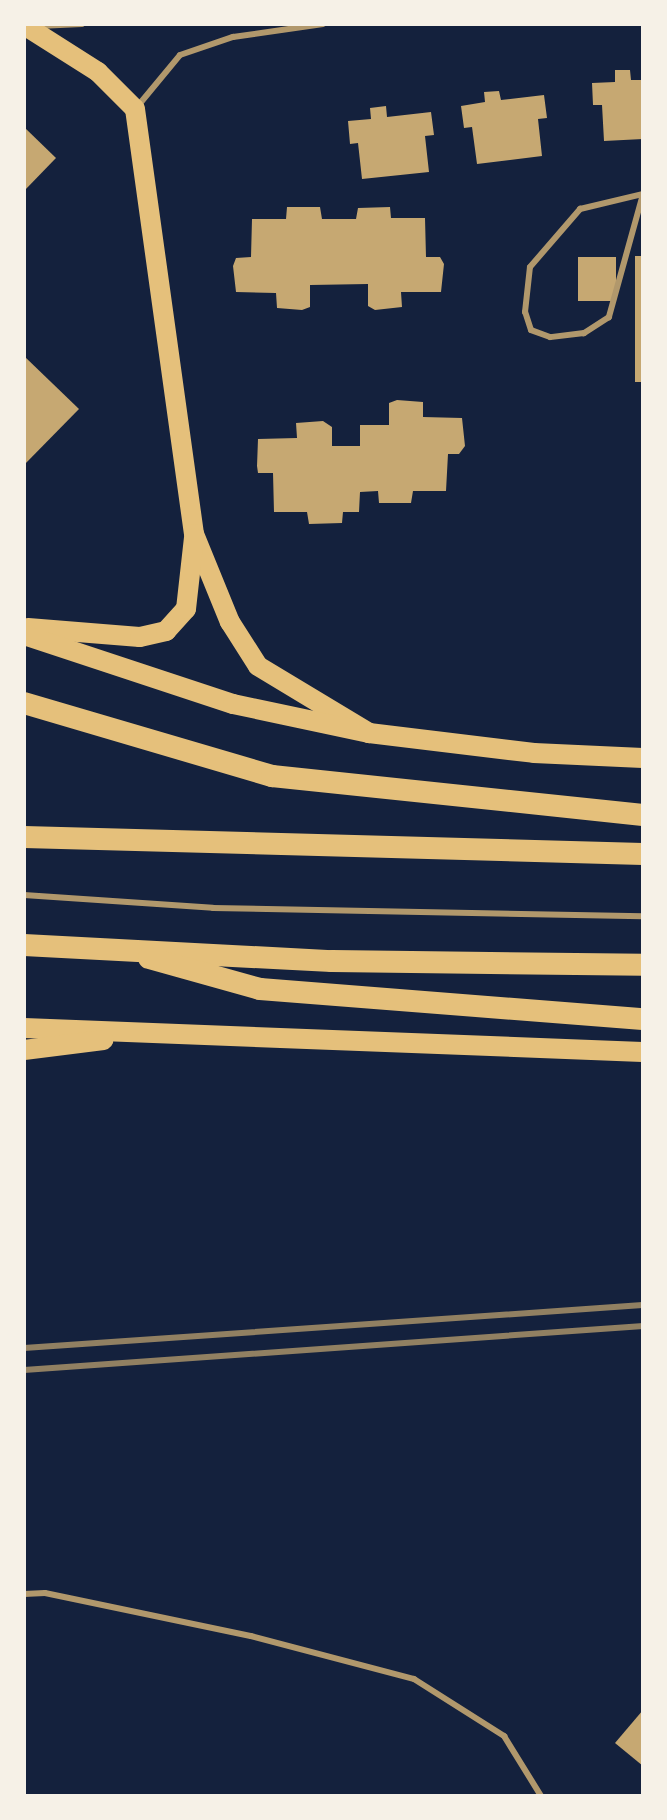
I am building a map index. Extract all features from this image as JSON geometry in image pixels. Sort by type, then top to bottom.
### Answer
[{"type":"highway","points":[[24,703],[272,776],[643,815]]},
{"type":"highway","points":[[24,837],[643,854]]},
{"type":"highway","points":[[24,945],[332,961],[643,965]]},
{"type":"highway","points":[[129,951],[180,970],[260,989],[643,1019]]},
{"type":"main road","points":[[24,627],[140,637],[166,631],[186,609],[194,534],[135,109],[98,72],[26,26]]},
{"type":"main road","points":[[194,534],[230,622],[258,666],[369,733]]},
{"type":"main road","points":[[24,635],[233,704],[369,733],[534,753],[643,758]]},
{"type":"main road","points":[[24,1028],[178,1031],[643,1052]]},
{"type":"main road","points":[[24,1050],[178,1031]]},
{"type":"lane","points":[[26,26],[82,24]]},
{"type":"lane","points":[[135,109],[180,55],[233,37],[323,24]]},
{"type":"lane","points":[[643,193],[609,317],[584,333],[550,337],[531,330],[525,312],[530,267],[580,209],[643,193]]},
{"type":"lane","points":[[24,895],[213,908],[643,916]]},
{"type":"lane","points":[[24,1594],[45,1593],[251,1636],[414,1679],[504,1736],[541,1796]]},
{"type":"building","points":[[615,70],[630,70],[631,80],[643,80],[643,139],[604,141],[602,105],[593,105],[592,83],[615,82]]},
{"type":"building","points":[[499,91],[501,100],[544,95],[547,118],[538,119],[542,156],[477,164],[472,127],[464,128],[461,106],[485,102],[484,92]]},
{"type":"building","points":[[386,106],[387,117],[431,112],[434,135],[425,136],[429,172],[362,179],[358,143],[350,144],[348,121],[371,119],[370,108]]},
{"type":"building","points":[[24,127],[56,158],[24,191]]},
{"type":"building","points":[[287,207],[320,207],[322,219],[356,219],[358,208],[390,207],[391,218],[425,218],[426,257],[440,257],[444,264],[441,292],[401,292],[402,307],[375,310],[368,306],[368,284],[310,285],[310,307],[302,310],[277,308],[276,293],[236,292],[233,266],[236,258],[251,257],[252,219],[286,219]]},
{"type":"building","points":[[635,256],[643,256],[643,382],[635,382]]},
{"type":"building","points":[[578,257],[616,257],[616,301],[578,301]]},
{"type":"building","points":[[24,356],[79,409],[24,465]]},
{"type":"building","points":[[397,400],[423,402],[423,417],[462,418],[465,446],[459,454],[448,454],[446,491],[413,491],[411,503],[379,503],[378,491],[360,492],[359,512],[343,512],[342,523],[309,524],[307,512],[274,512],[273,473],[258,473],[258,439],[297,438],[296,423],[323,421],[332,427],[332,446],[360,446],[360,425],[389,425],[389,403]]},
{"type":"building","points":[[643,1710],[643,1766],[615,1743]]},
{"type":"railway","points":[[24,1348],[643,1305]]},
{"type":"railway","points":[[24,1370],[643,1326]]}]
